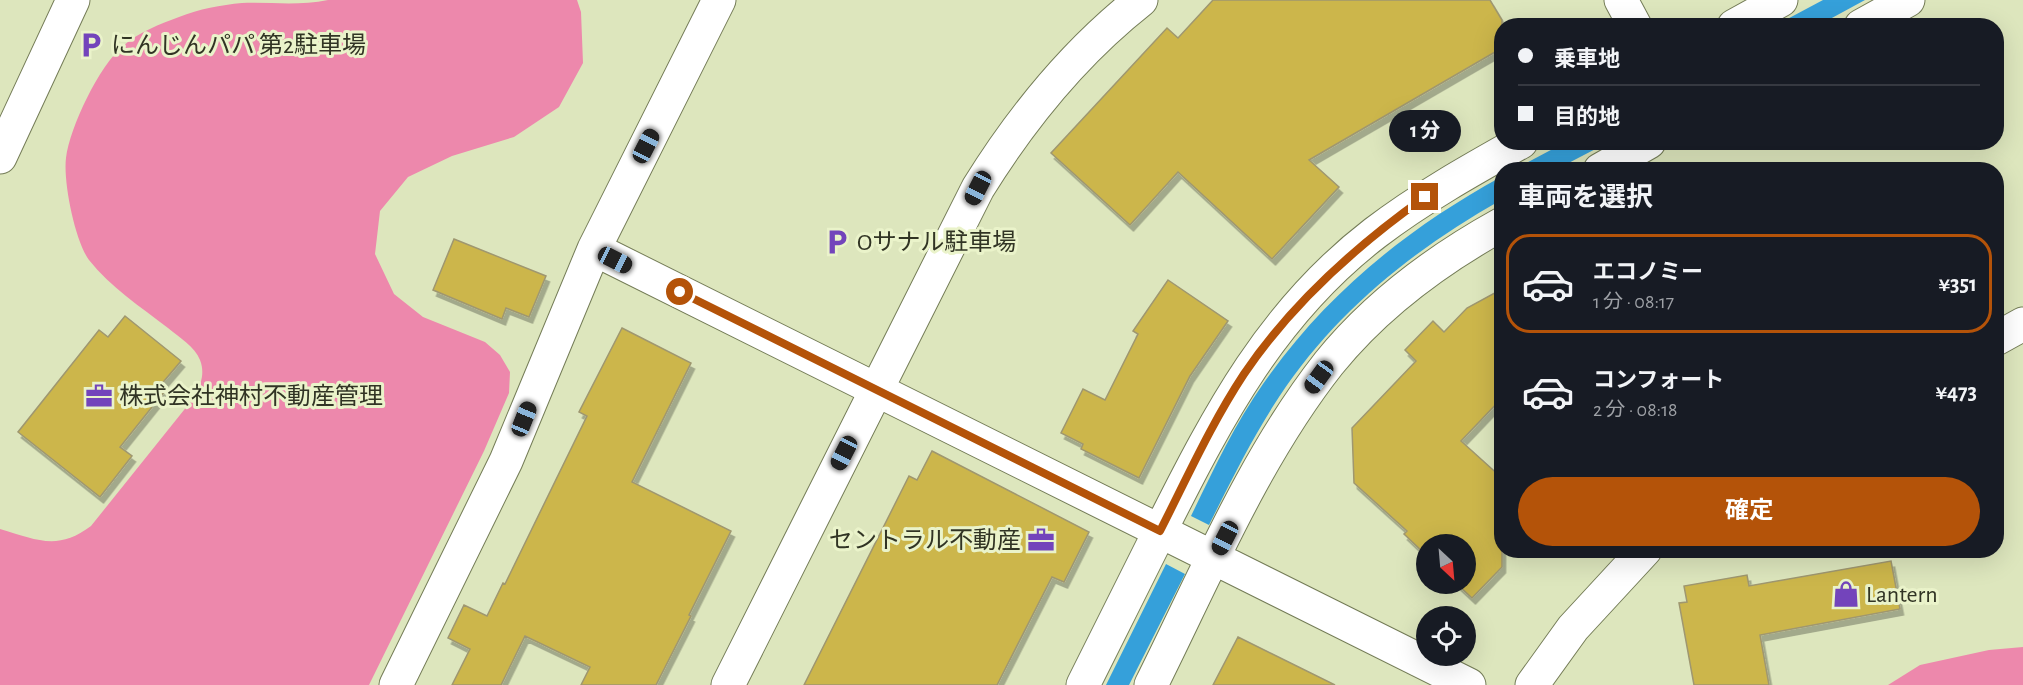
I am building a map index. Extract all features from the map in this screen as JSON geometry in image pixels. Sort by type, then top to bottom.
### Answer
[{"type":"street","points":[[0,157],[73,0]]},
{"type":"street","points":[[396,685],[507,461],[594,249],[719,0]]},
{"type":"street","points":[[728,685],[978,188],[1004,147],[1064,71],[1098,36],[1141,0]]},
{"type":"street","points":[[1621,0],[1631,18]]},
{"type":"street","points":[[1748,18],[1780,0]]},
{"type":"street","points":[[1875,18],[1908,0]]},
{"type":"street","points":[[1083,685],[1212,427],[1245,373],[1283,322],[1326,276],[1374,234],[1425,197],[1507,150]]},
{"type":"street","points":[[1614,162],[1635,150]]},
{"type":"street","points":[[1151,685],[1266,457],[1296,408],[1330,362],[1369,320],[1412,282],[1459,248],[1494,228]]},
{"type":"street","points":[[594,249],[1469,685]]},
{"type":"street","points":[[2004,335],[2023,324]]},
{"type":"street","points":[[1532,685],[1573,628],[1639,558]]},
{"type":"shaded area","points":[[328,0],[577,0],[581,12],[583,63],[559,107],[514,137],[452,156],[408,177],[380,211],[375,254],[394,294],[423,317],[485,342],[500,355],[510,372],[509,393],[484,451],[369,685],[0,685],[0,529],[36,539],[57,541],[68,539],[91,526],[196,395],[202,378],[200,360],[191,347],[116,288],[97,270],[84,251],[71,211],[66,181],[66,158],[79,114],[95,82],[114,55],[129,41],[164,23],[194,12],[226,5],[306,3]]},
{"type":"shaded area","points":[[2023,647],[2023,685],[1888,685],[1920,665],[1989,650]]},
{"type":"water","points":[[1823,0],[1865,0],[1832,18],[1789,18]]},
{"type":"water","points":[[1551,150],[1594,150],[1570,162],[1528,162]]},
{"type":"water","points":[[1494,181],[1494,204],[1407,261],[1351,310],[1325,337],[1301,366],[1269,412],[1209,525],[1191,516],[1224,448],[1252,400],[1313,321],[1341,293],[1400,242],[1466,197]]},
{"type":"water","points":[[1166,564],[1185,574],[1129,685],[1106,685]]},
{"type":"building","points":[[1213,0],[1490,0],[1501,18],[1494,18],[1494,53],[1309,160],[1339,187],[1272,259],[1178,172],[1130,225],[1051,153],[1167,28],[1178,38]]},
{"type":"building","points":[[454,239],[546,276],[529,317],[506,308],[502,319],[433,290]]},
{"type":"building","points":[[1168,280],[1228,321],[1190,376],[1139,478],[1081,449],[1083,444],[1061,433],[1083,389],[1105,400],[1138,334],[1133,331]]},
{"type":"building","points":[[1494,293],[1494,406],[1461,441],[1494,471],[1494,558],[1502,558],[1502,567],[1476,594],[1476,534],[1416,534],[1416,545],[1404,534],[1407,531],[1354,483],[1352,428],[1416,361],[1405,350],[1433,321],[1444,332],[1467,308]]},
{"type":"building","points":[[125,316],[181,361],[159,387],[164,392],[120,447],[132,456],[100,497],[18,432],[99,330],[108,337]]},
{"type":"building","points":[[622,328],[691,363],[632,482],[731,531],[689,615],[691,616],[656,685],[581,685],[590,667],[525,636],[501,685],[452,685],[470,649],[448,638],[464,605],[487,616],[503,583],[505,584],[587,416],[579,412]]},
{"type":"building","points":[[932,451],[1089,532],[1064,582],[1052,577],[997,685],[804,685],[909,476],[917,480]]},
{"type":"building","points":[[1891,561],[1900,609],[1760,635],[1769,685],[1694,685],[1679,603],[1687,602],[1684,586],[1747,575],[1749,586]]},
{"type":"building","points":[[1238,637],[1335,685],[1213,685]]},
{"type":"place","name":"にんじんパパ 第2駐車場","points":[[91,45]]},
{"type":"place","name":"Oサナル駐車場","points":[[837,242]]},
{"type":"place","name":"株式会社神村不動産管理","points":[[99,396]]},
{"type":"place","name":"セントラル不動産","points":[[1041,540]]},
{"type":"place","name":"Lantern","points":[[1846,594]]},
{"type":"route","points":[[680,292],[1160,531],[1212,427],[1245,373],[1283,322],[1326,276],[1374,234],[1425,197]]}]
